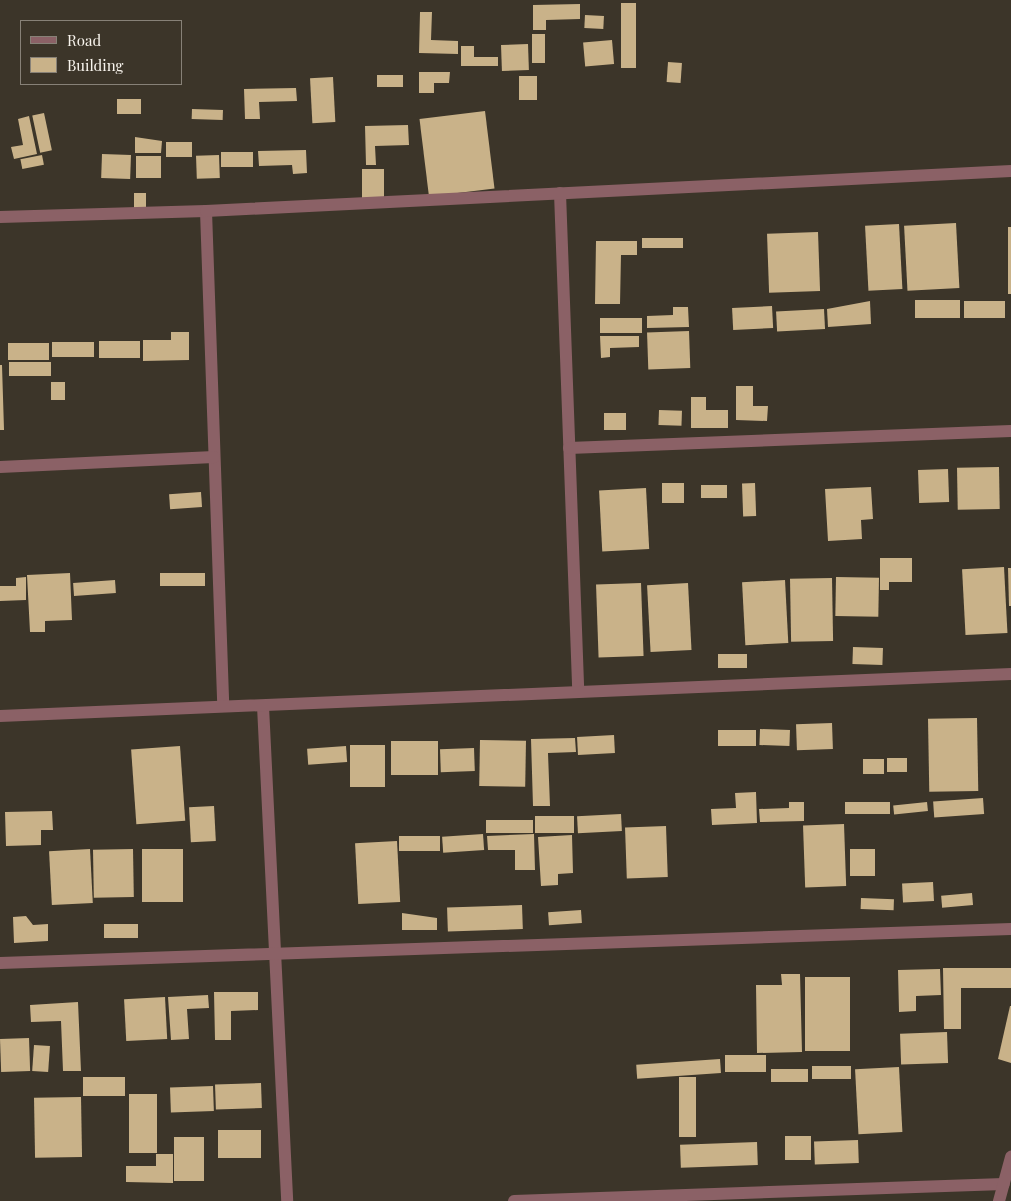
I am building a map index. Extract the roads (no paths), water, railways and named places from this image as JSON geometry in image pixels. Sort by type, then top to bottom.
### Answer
[{"type":"street","points":[[0,217],[206,211],[1011,171]]},
{"type":"street","points":[[560,193],[578,690]]},
{"type":"street","points":[[206,211],[223,705]]},
{"type":"street","points":[[569,448],[1011,431]]},
{"type":"street","points":[[0,468],[214,457]]},
{"type":"street","points":[[0,716],[223,705],[262,706],[578,690],[1011,674]]},
{"type":"street","points":[[262,706],[277,954],[287,1201]]},
{"type":"street","points":[[0,963],[1011,929]]},
{"type":"street","points":[[999,1201],[1011,1157]]},
{"type":"street","points":[[514,1201],[1004,1184]]}]
